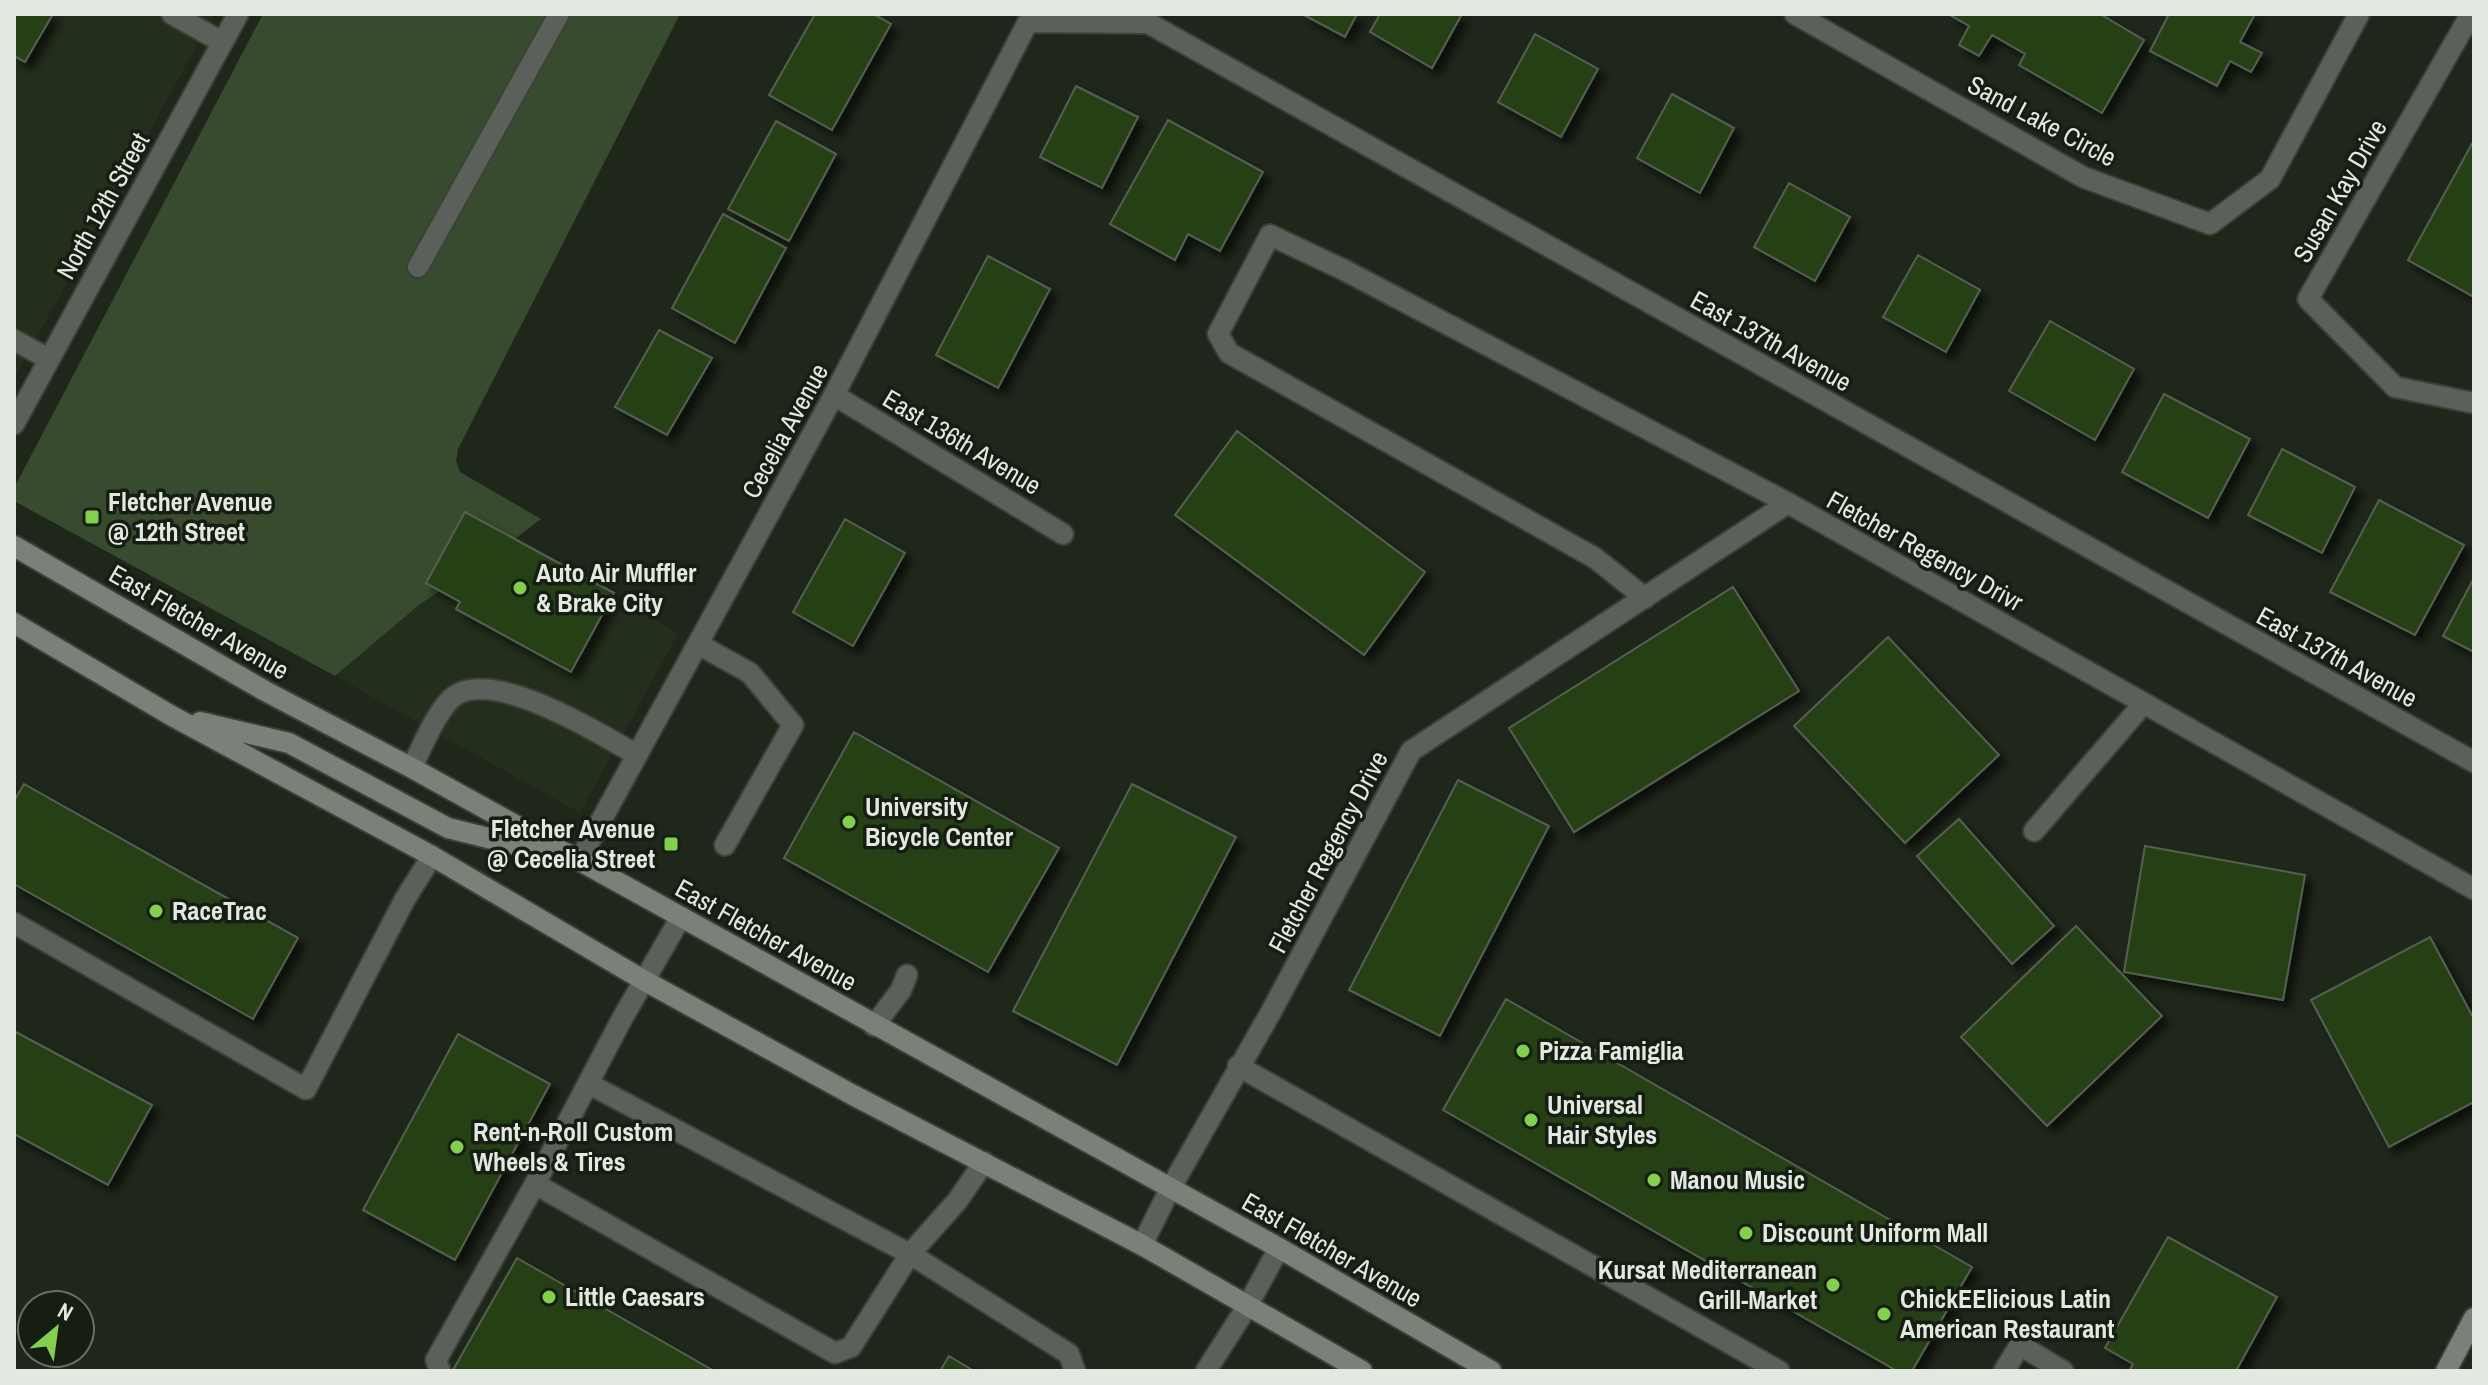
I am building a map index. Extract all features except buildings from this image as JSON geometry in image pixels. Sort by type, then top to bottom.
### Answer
[{"type":"main road","name":"East Fletcher Avenue","points":[[14,546],[265,691],[412,768],[1279,1248],[1491,1371]]},
{"type":"main road","points":[[14,623],[172,716],[432,856],[645,981],[851,1094],[1142,1245],[1362,1371]]},
{"type":"main road","points":[[172,716],[289,743],[448,828],[579,861]]},
{"type":"main road","points":[[2446,1371],[2468,1344],[2474,1318]]},
{"type":"street","points":[[172,14],[222,42]]},
{"type":"street","name":"North 12th Street","points":[[14,424],[238,14]]},
{"type":"street","name":"Sand Lake Circle","points":[[1795,14],[2083,177],[2210,224],[2270,179],[2359,14]]},
{"type":"street","name":"Susan Kay Drive","points":[[2471,14],[2308,299],[2395,387],[2474,403]]},
{"type":"street","points":[[418,267],[554,16]]},
{"type":"street","name":"Cecelia Avenue","points":[[579,861],[834,395],[1028,22]]},
{"type":"street","name":"East 137th Avenue","points":[[1028,22],[1148,23],[2474,762]]},
{"type":"street","name":"Fletcher Regency Drivr","points":[[1645,598],[1595,558],[1229,353],[1218,334],[1270,235],[1344,270],[1788,503],[2474,889]]},
{"type":"street","points":[[14,340],[49,359]]},
{"type":"street","name":"East 136th Avenue","points":[[834,395],[1063,534]]},
{"type":"street","name":"Fletcher Regency Drive","points":[[1142,1245],[1411,751],[1788,503]]},
{"type":"street","points":[[698,644],[750,673],[793,725],[725,845]]},
{"type":"street","points":[[412,768],[431,726],[454,695],[479,687],[533,700],[637,755]]},
{"type":"street","points":[[2034,831],[2144,703]]},
{"type":"street","points":[[14,923],[306,1089],[405,899],[432,856]]},
{"type":"street","points":[[440,1371],[436,1360],[681,917]]},
{"type":"street","points":[[874,1026],[901,990],[907,975]]},
{"type":"street","points":[[1238,1066],[1779,1371]]},
{"type":"street","points":[[589,1084],[910,1254],[1069,1354],[1075,1371]]},
{"type":"street","points":[[535,1184],[835,1353],[851,1347],[910,1254],[958,1200],[984,1162]]},
{"type":"street","points":[[1206,1371],[1248,1305],[1279,1248]]},
{"type":"street","points":[[2004,1371],[2020,1345],[2063,1371]]},
{"type":"shaded area","points":[[14,14],[214,14],[14,379]]},
{"type":"shaded area","points":[[263,14],[680,14],[458,449],[456,461],[460,472],[541,519],[419,605],[335,676],[14,501],[14,488]]},
{"type":"shaded area","points":[[518,536],[678,634],[580,813],[335,676],[419,605]]},
{"type":"place","name":"Fletcher Avenue @ 12th Street","points":[[92,517]]},
{"type":"place","name":"Auto Air Muffler & Brake City","points":[[520,588]]},
{"type":"place","name":"University Bicycle Center","points":[[849,822]]},
{"type":"place","name":"Fletcher Avenue @ Cecelia Street","points":[[671,844]]},
{"type":"place","name":"RaceTrac","points":[[156,911]]},
{"type":"place","name":"Pizza Famiglia","points":[[1523,1051]]},
{"type":"place","name":"Universal Hair Styles","points":[[1531,1120]]},
{"type":"place","name":"Rent-n-Roll Custom Wheels & Tires","points":[[457,1147]]},
{"type":"place","name":"Manou Music","points":[[1654,1180]]},
{"type":"place","name":"Discount Uniform Mall","points":[[1746,1233]]},
{"type":"place","name":"Kursat Mediterranean Grill-Market","points":[[1833,1285]]},
{"type":"place","name":"Little Caesars","points":[[549,1297]]},
{"type":"place","name":"ChickEElicious Latin American Restaurant","points":[[1884,1314]]}]
